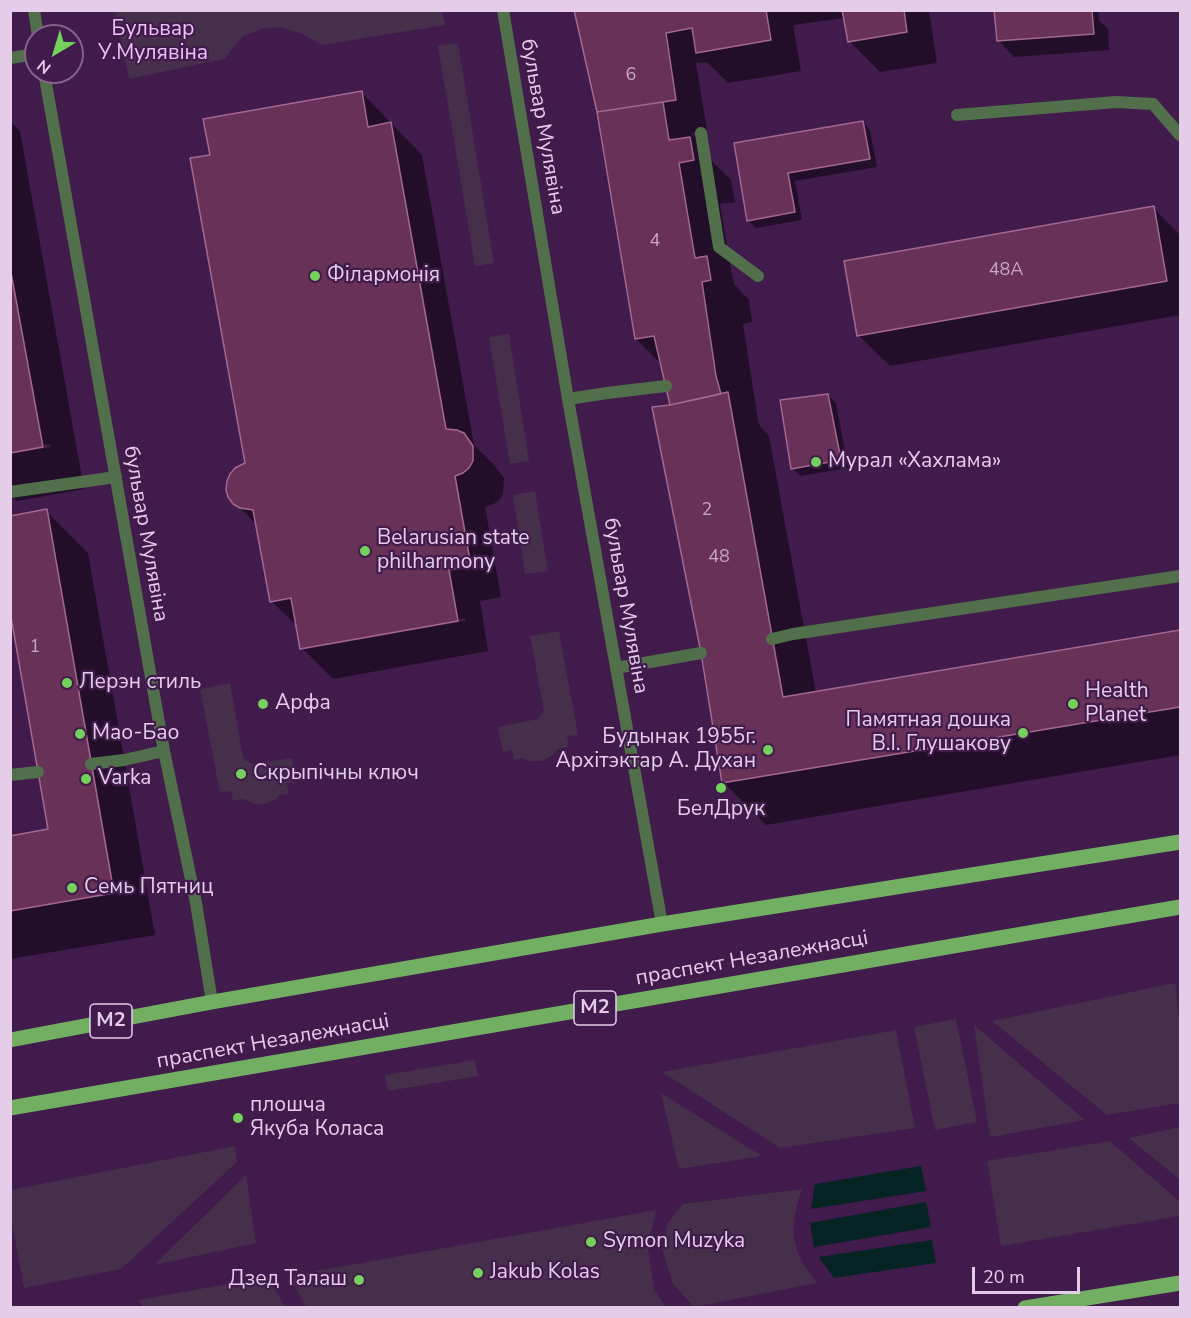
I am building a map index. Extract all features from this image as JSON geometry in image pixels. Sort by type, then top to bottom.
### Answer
[{"type":"main road","name":"М2","points":[[10,1040],[213,1002],[662,924],[1180,842]]},
{"type":"main road","name":"праспект Незалежнасці","points":[[10,1108],[1180,907]]},
{"type":"main road","points":[[1025,1308],[1180,1283]]},
{"type":"street","name":"бульвар Мулявіна","points":[[503,10],[568,399],[662,924]]},
{"type":"street","name":"бульвар Мулявіна","points":[[46,84],[164,751],[196,903],[213,1002]]},
{"type":"street","points":[[957,115],[1116,102],[1153,104],[1180,135]]},
{"type":"street","points":[[701,133],[719,247],[758,276]]},
{"type":"street","points":[[568,399],[666,386]]},
{"type":"street","points":[[10,492],[116,477]]},
{"type":"street","points":[[772,639],[1180,576]]},
{"type":"street","points":[[616,668],[701,653]]},
{"type":"street","points":[[91,764],[124,760],[164,751]]},
{"type":"street","points":[[10,775],[38,772]]},
{"type":"green space","name":"Бульвар У.Мулявіна","points":[[442,10],[445,25],[322,45],[302,34],[281,27],[261,29],[243,36],[224,59],[129,79],[115,11]]},
{"type":"green space","points":[[458,43],[494,263],[475,266],[438,46]]},
{"type":"green space","points":[[509,334],[529,461],[510,464],[489,337]]},
{"type":"green space","points":[[535,491],[548,571],[525,574],[513,495]]},
{"type":"green space","points":[[559,631],[578,735],[567,736],[569,747],[559,749],[542,761],[529,761],[523,758],[514,760],[512,750],[503,752],[498,727],[538,719],[544,711],[530,636]]},
{"type":"green space","points":[[230,683],[243,758],[252,764],[292,758],[296,782],[287,783],[289,794],[280,795],[275,800],[263,804],[255,804],[243,799],[233,801],[231,791],[220,793],[200,689]]},
{"type":"green space","points":[[1175,983],[1180,1028],[1180,1103],[1107,1115],[992,1021]]},
{"type":"green space","points":[[956,1019],[977,1122],[935,1130],[914,1027]]},
{"type":"green space","points":[[974,1025],[1085,1120],[990,1137]]},
{"type":"green space","points":[[896,1030],[915,1128],[780,1148],[662,1072]]},
{"type":"green space","points":[[475,1060],[478,1076],[388,1091],[385,1075]]},
{"type":"green space","points":[[661,1093],[762,1156],[679,1169]]},
{"type":"green space","points":[[1180,1127],[1180,1180],[1129,1138]]},
{"type":"green space","points":[[1110,1141],[1180,1202],[1180,1216],[1001,1246],[987,1161]]},
{"type":"green space","points":[[235,1146],[237,1162],[121,1269],[24,1288],[11,1216],[11,1190]]},
{"type":"green space","points":[[246,1175],[256,1243],[154,1265]]},
{"type":"green space","points":[[802,1189],[795,1215],[795,1242],[797,1251],[817,1283],[694,1307],[673,1284],[662,1249],[668,1223],[683,1204]]},
{"type":"green space","points":[[656,1210],[648,1249],[654,1290],[666,1307],[306,1307],[289,1276]]},
{"type":"green space","points":[[266,1277],[285,1307],[143,1307],[139,1300]]},
{"type":"shaded area","points":[[921,1166],[926,1191],[811,1209],[815,1184]]},
{"type":"shaded area","points":[[926,1202],[931,1227],[814,1247],[810,1223]]},
{"type":"shaded area","points":[[932,1240],[936,1263],[834,1278],[819,1257]]},
{"type":"building","points":[[574,10],[766,10],[771,40],[696,53],[692,28],[666,33],[676,100],[597,112]]},
{"type":"building","points":[[842,10],[904,10],[907,32],[848,42]]},
{"type":"building","points":[[994,10],[1092,11],[1094,34],[997,41]]},
{"type":"building","name":"Філармонія","points":[[362,91],[368,127],[391,122],[446,429],[464,433],[473,446],[473,461],[469,468],[455,476],[471,566],[449,570],[458,621],[300,649],[291,598],[270,602],[253,510],[240,508],[233,504],[226,490],[230,474],[235,468],[245,463],[190,158],[210,155],[203,119]]},
{"type":"building","points":[[663,102],[669,140],[690,137],[694,160],[679,163],[695,258],[707,256],[711,280],[702,282],[716,376],[721,394],[670,405],[654,336],[635,339],[597,112]]},
{"type":"building","points":[[863,121],[870,159],[788,173],[795,212],[747,221],[734,143]]},
{"type":"building","points":[[1154,206],[1167,281],[857,336],[844,261]]},
{"type":"building","points":[[10,267],[43,447],[10,453]]},
{"type":"building","points":[[728,392],[783,697],[1180,630],[1180,707],[722,783],[701,653],[652,407]]},
{"type":"building","points":[[828,394],[841,460],[791,469],[780,400]]},
{"type":"building","points":[[47,509],[114,893],[10,911],[10,836],[48,829],[10,611],[10,516]]},
{"type":"place","name":"Філармонія","points":[[315,276]]},
{"type":"place","name":"Мурал «Хахлама»","points":[[816,462]]},
{"type":"place","name":"Belarusian state philharmony","points":[[365,551]]},
{"type":"place","name":"Лерэн стиль","points":[[67,683]]},
{"type":"place","name":"Арфа","points":[[263,704]]},
{"type":"place","name":"Health Planet","points":[[1073,704]]},
{"type":"place","name":"Памятная дошка В.І. Глушакову","points":[[1023,733]]},
{"type":"place","name":"Мао-Бао","points":[[80,734]]},
{"type":"place","name":"Будынак 1955г. Архітэктар А. Духан","points":[[768,750]]},
{"type":"place","name":"Скрыпічны ключ","points":[[241,774]]},
{"type":"place","name":"Varka","points":[[86,779]]},
{"type":"place","name":"БелДрук","points":[[721,788]]},
{"type":"place","name":"Семь Пятниц","points":[[72,888]]},
{"type":"place","name":"плошча Якуба Коласа","points":[[238,1118]]},
{"type":"place","name":"Symon Muzyka","points":[[591,1242]]},
{"type":"place","name":"Jakub Kolas","points":[[478,1273]]},
{"type":"place","name":"Дзед Талаш","points":[[359,1280]]}]
